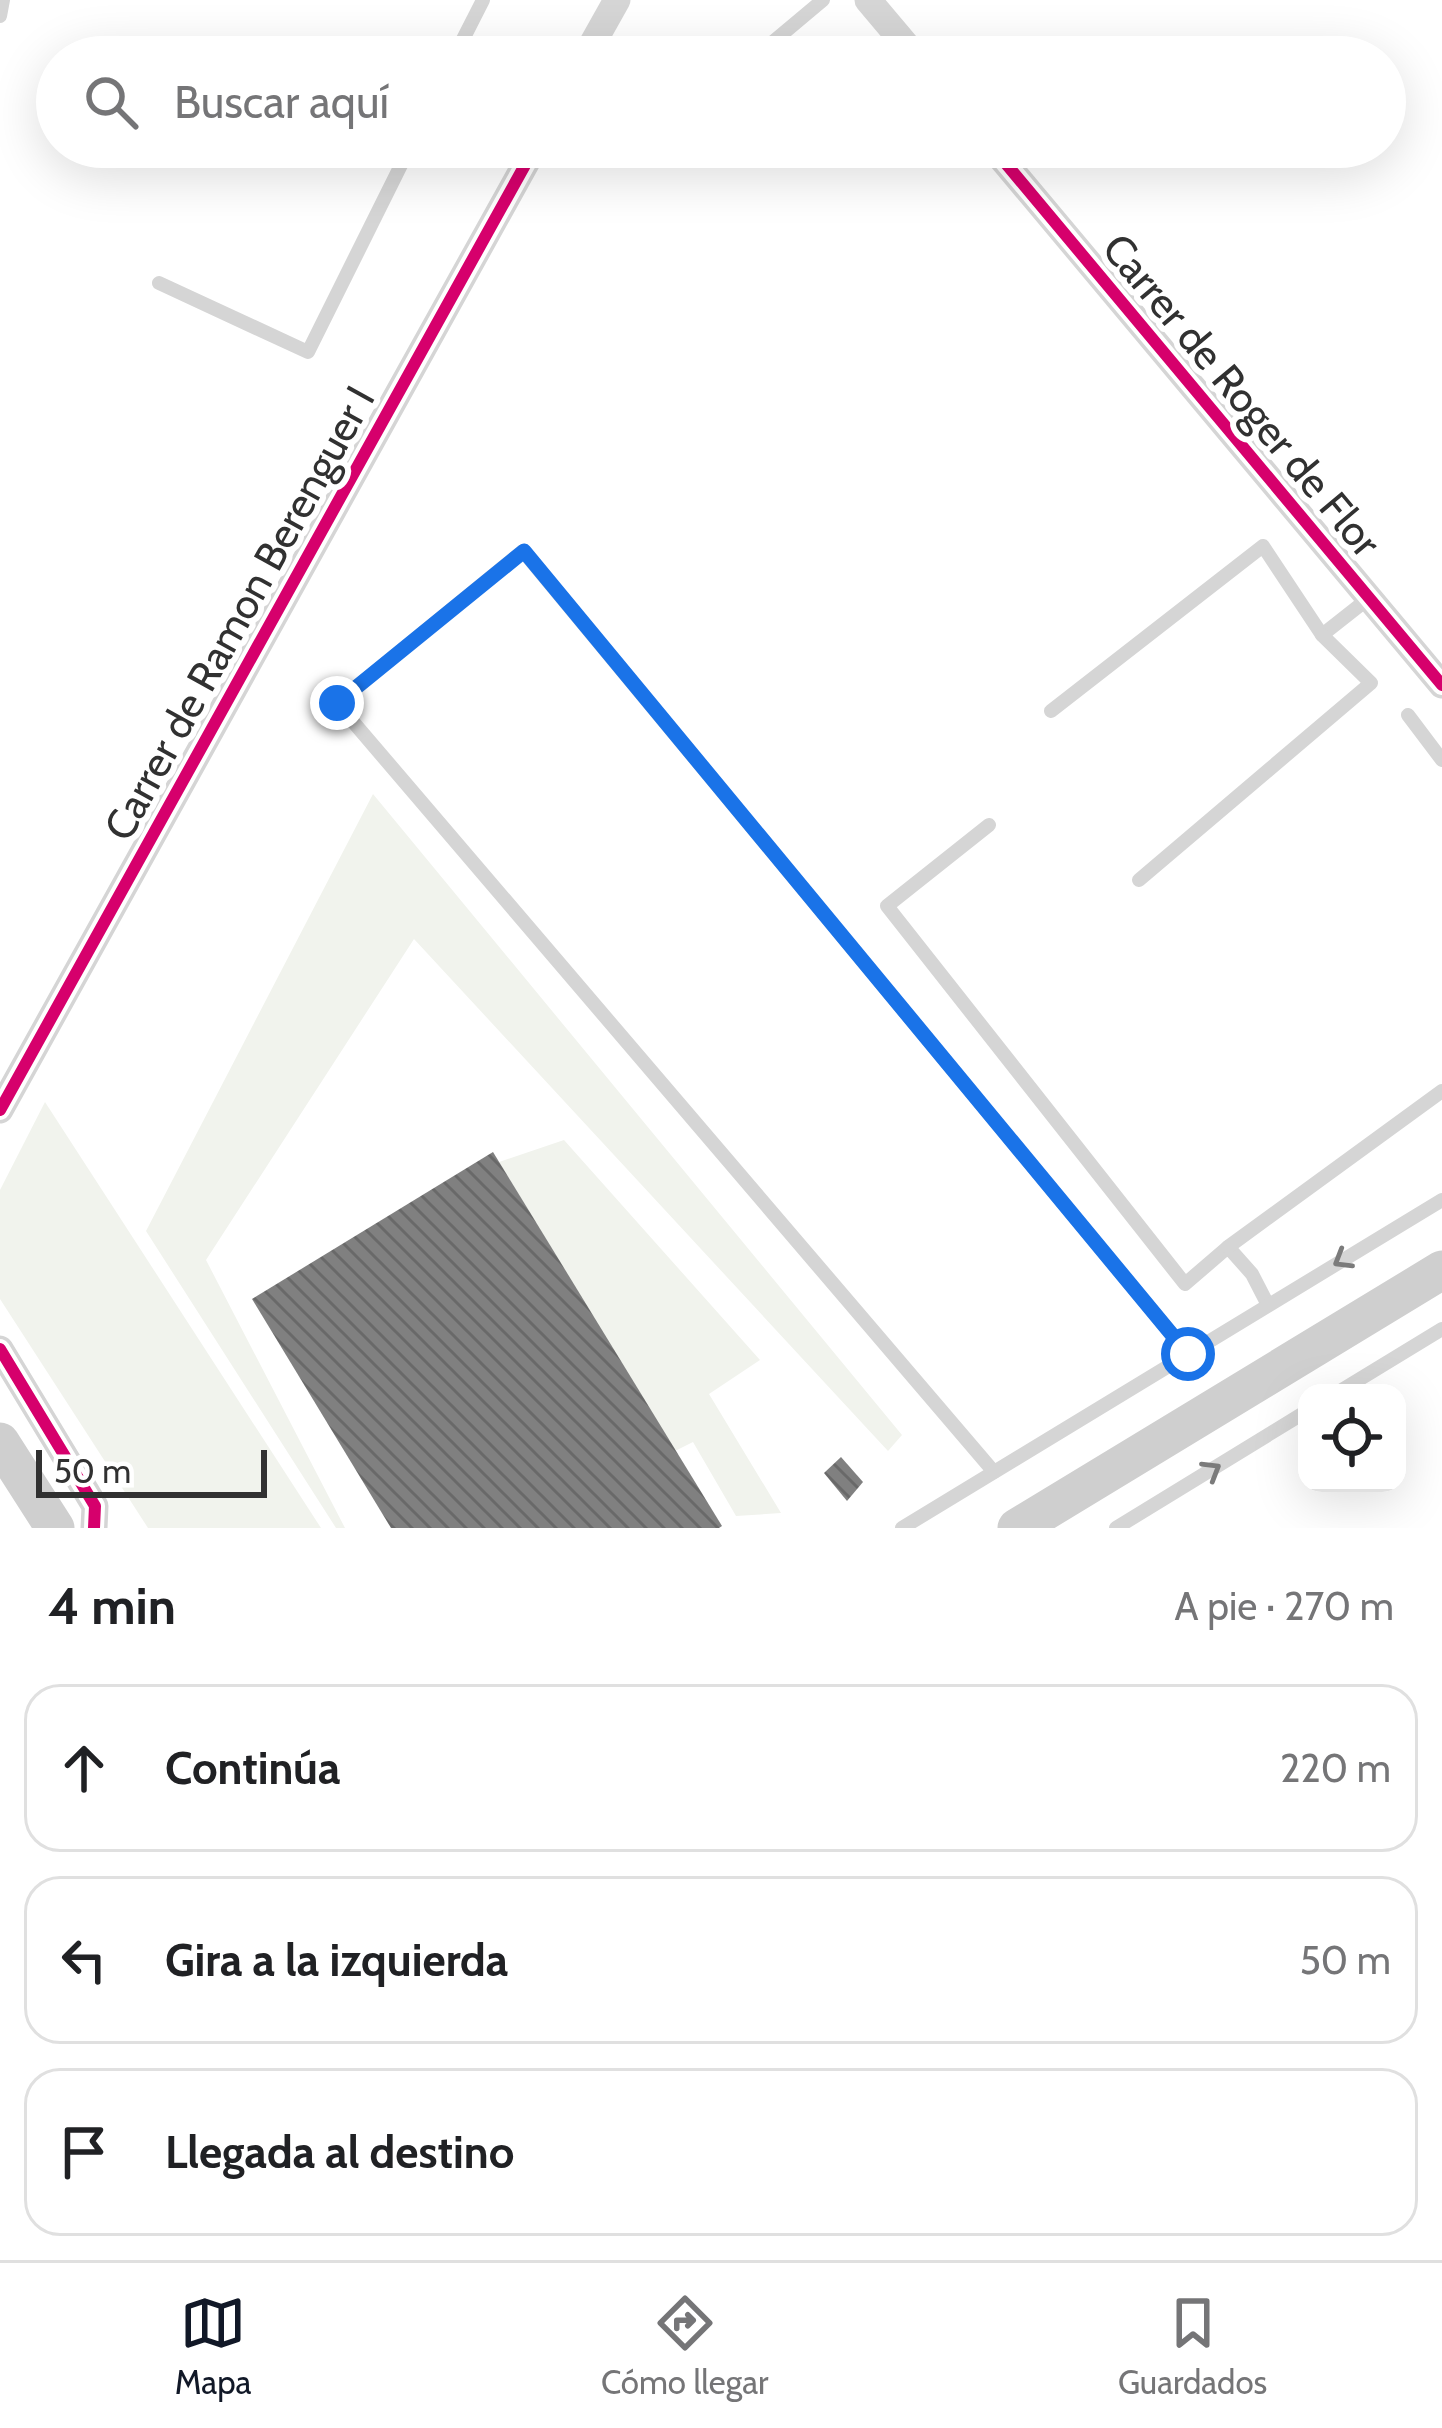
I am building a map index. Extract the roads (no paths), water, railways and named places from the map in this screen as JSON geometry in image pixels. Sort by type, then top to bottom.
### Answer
[{"type":"main road","points":[[1017,1528],[1442,1270]]},
{"type":"main road","points":[[0,1442],[55,1528]]},
{"type":"street","points":[[597,36],[617,0]]},
{"type":"street","points":[[868,0],[898,36]]},
{"type":"street","name":"Carrer de Ramon Berenguer I","points":[[0,1110],[523,168]]},
{"type":"street","name":"Carrer de Roger de Flor","points":[[1010,168],[1442,685]]},
{"type":"street","points":[[0,1349],[95,1506],[94,1528]]},
{"type":"lane","points":[[0,16],[4,0]]},
{"type":"lane","points":[[465,36],[483,0]]},
{"type":"lane","points":[[780,36],[823,0]]},
{"type":"lane","points":[[159,283],[308,352],[400,168]]},
{"type":"lane","points":[[1051,711],[1263,546],[1322,635],[1371,683],[1139,880]]},
{"type":"lane","points":[[994,1472],[337,703],[524,551],[1188,1354]]},
{"type":"lane","points":[[1322,635],[1369,598]]},
{"type":"lane","points":[[1408,715],[1442,760]]},
{"type":"lane","points":[[989,825],[887,906],[1185,1284],[1228,1247],[1442,1091]]},
{"type":"lane","points":[[902,1528],[1442,1200]]},
{"type":"lane","points":[[1228,1247],[1252,1274],[1268,1305]]},
{"type":"lane","points":[[1352,1384],[1442,1329]]},
{"type":"lane","points":[[1117,1528],[1298,1417]]}]
